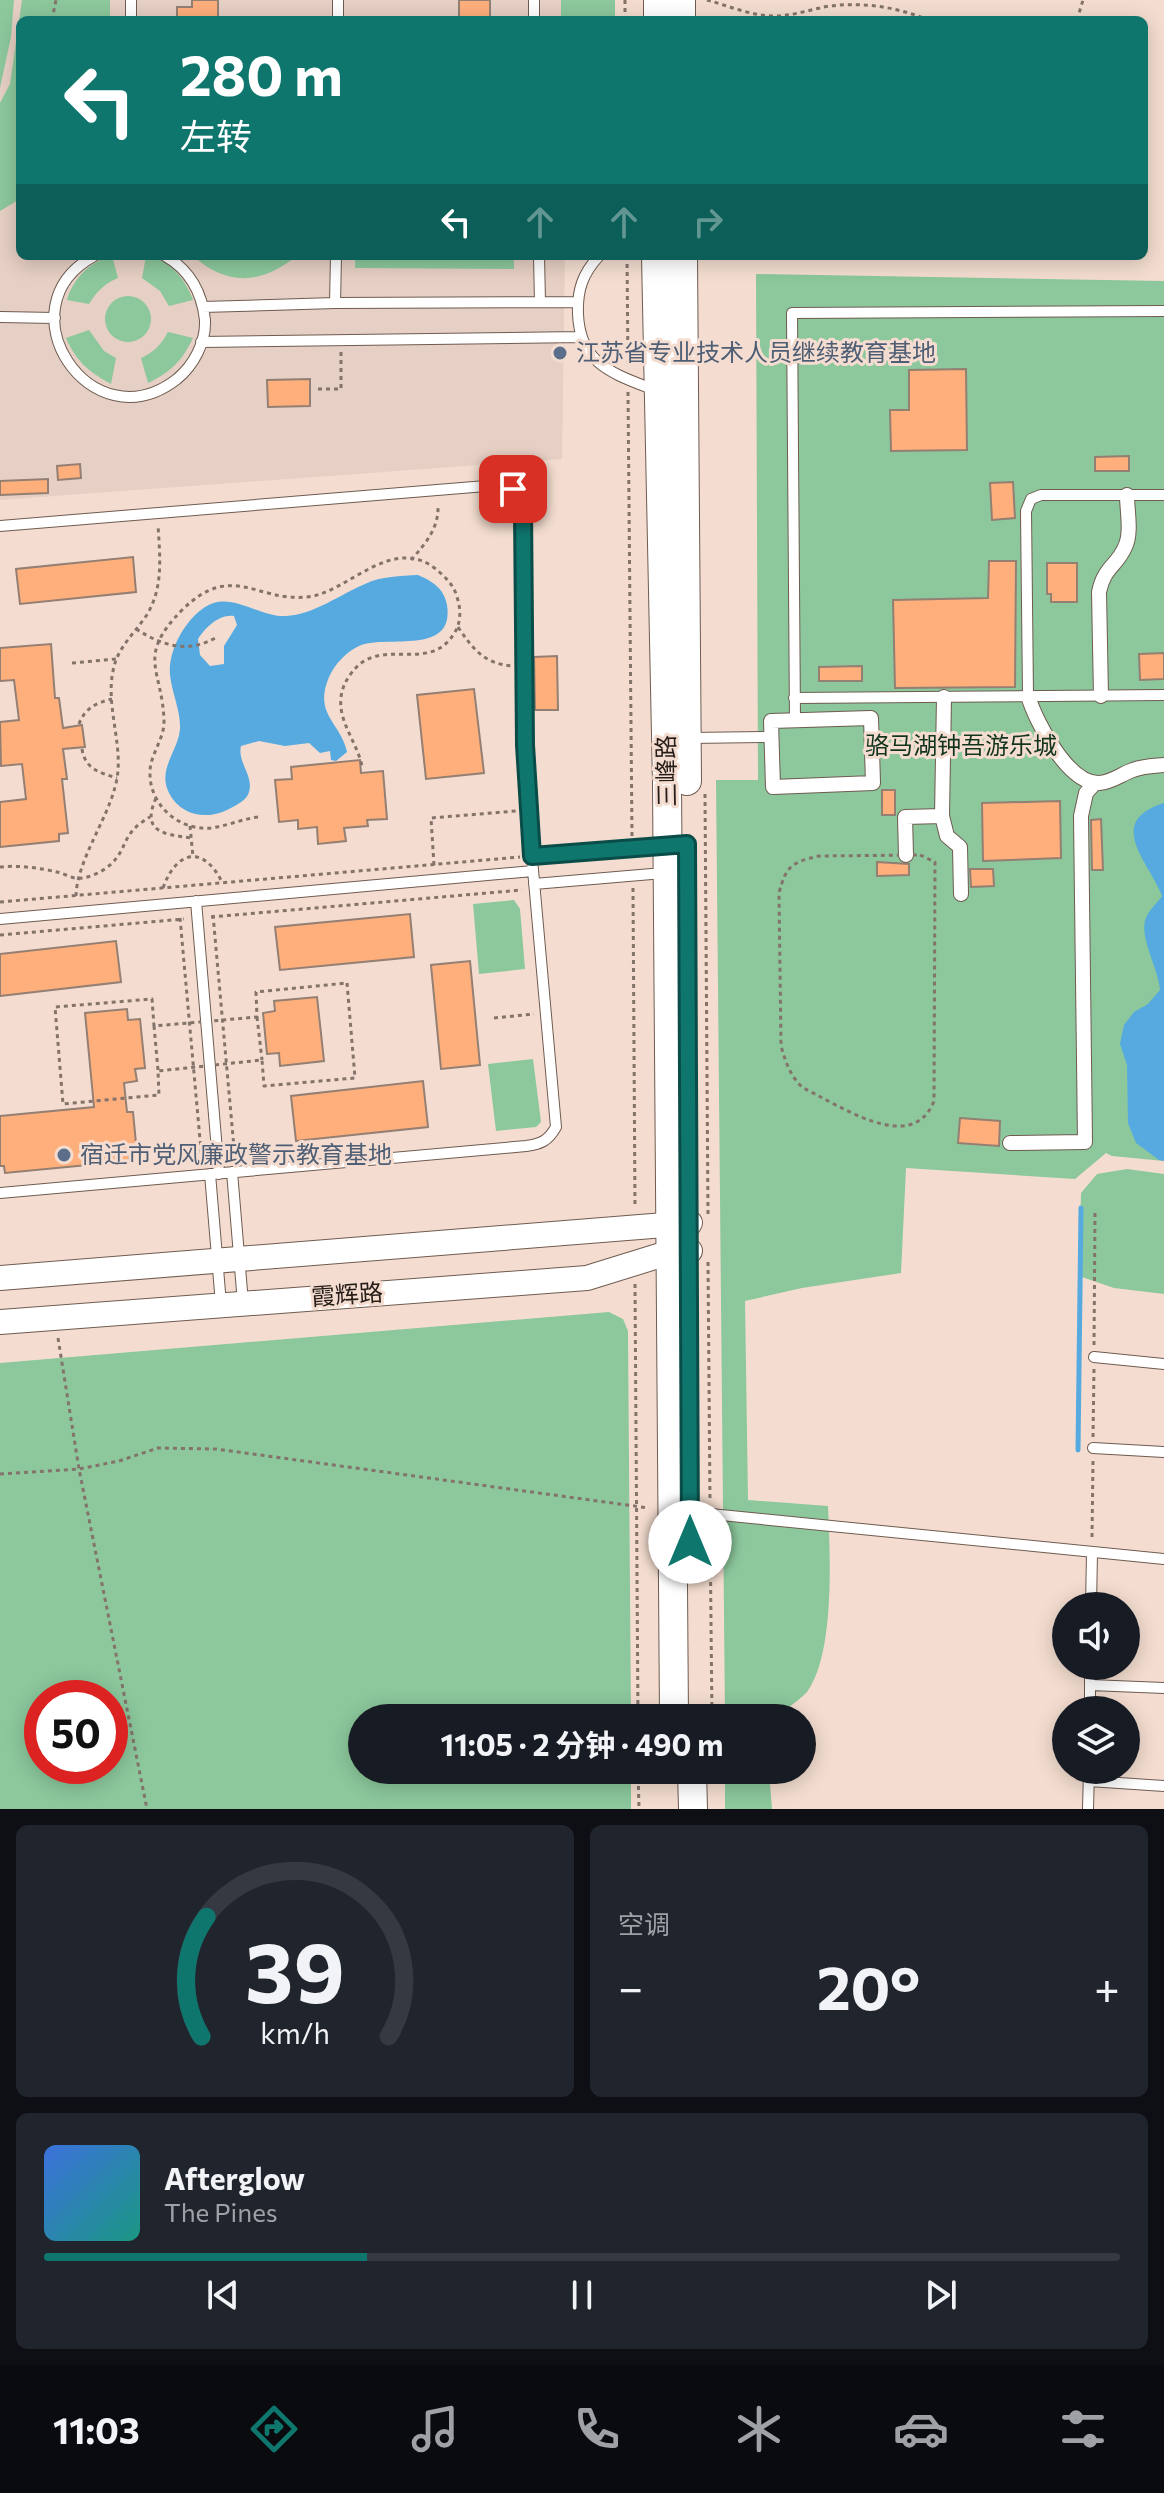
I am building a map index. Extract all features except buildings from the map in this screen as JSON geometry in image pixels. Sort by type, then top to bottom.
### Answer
[{"type":"main road","name":"三峰路","points":[[656,260],[659,392],[676,738]]},
{"type":"main road","name":"三峰路","points":[[683,260],[676,738],[690,1237],[692,1704]]},
{"type":"main road","name":"三峰路","points":[[675,1704],[691,1513]]},
{"type":"main road","points":[[675,1784],[675,1809]]},
{"type":"main road","points":[[692,1784],[693,1809]]},
{"type":"street","points":[[1101,696],[1099,592],[1102,579],[1126,547],[1127,495]]},
{"type":"street","points":[[1028,696],[1043,733],[1080,777],[1095,783],[1111,781],[1146,766],[1164,765]]},
{"type":"street","points":[[944,697],[942,816],[947,836],[960,847],[961,894]]},
{"type":"street","points":[[871,718],[873,783],[773,787],[771,721],[795,721],[871,718]]},
{"type":"street","points":[[1010,1143],[1085,1142],[1081,816],[1086,793],[1095,783]]},
{"type":"street","points":[[906,855],[905,817],[942,816]]},
{"type":"street","name":"霞辉路","points":[[0,1278],[635,1227],[690,1237]]},
{"type":"street","name":"霞辉路","points":[[0,1322],[587,1278],[635,1263],[690,1237]]},
{"type":"lane","points":[[87,260],[66,280],[56,303],[54,328],[61,352],[75,373],[94,388],[118,396],[143,395],[166,387],[186,372],[199,351],[205,327],[203,307],[193,280],[172,260]]},
{"type":"lane","points":[[335,303],[336,260]]},
{"type":"lane","points":[[539,260],[540,302]]},
{"type":"lane","points":[[596,260],[586,271],[577,302],[581,337],[587,353],[612,373],[659,392]]},
{"type":"lane","points":[[203,307],[577,302]]},
{"type":"lane","points":[[795,721],[792,313],[1164,311]]},
{"type":"lane","points":[[0,317],[55,318]]},
{"type":"lane","points":[[201,342],[581,337]]},
{"type":"lane","points":[[0,526],[498,485],[513,489],[520,497],[523,510],[528,810],[556,1127],[542,1144],[0,1193]]},
{"type":"lane","points":[[1028,696],[1026,511],[1031,499],[1041,495],[1164,495]]},
{"type":"lane","points":[[794,698],[1164,695]]},
{"type":"lane","points":[[676,738],[771,737]]},
{"type":"lane","points":[[532,856],[632,849],[678,859]]},
{"type":"lane","points":[[534,886],[632,876],[678,859]]},
{"type":"lane","points":[[0,919],[533,871]]},
{"type":"lane","points":[[196,901],[211,1174],[228,1260],[232,1304]]},
{"type":"lane","points":[[232,1304],[228,1260],[234,1172]]},
{"type":"lane","points":[[1094,1357],[1164,1364]]},
{"type":"lane","points":[[1093,1448],[1164,1452]]},
{"type":"lane","points":[[691,1513],[1164,1559]]},
{"type":"lane","points":[[1091,1592],[1092,1553]]},
{"type":"lane","points":[[1090,1680],[1090,1696]]},
{"type":"lane","points":[[1090,1685],[1164,1688]]},
{"type":"lane","points":[[1140,1782],[1164,1786]]},
{"type":"lane","points":[[1088,1809],[1089,1784]]},
{"type":"path","points":[[707,0],[762,15],[794,15],[831,6],[870,5],[897,8],[918,16]]},
{"type":"path","points":[[627,260],[632,849]]},
{"type":"path","points":[[318,389],[341,389],[341,341]]},
{"type":"path","points":[[411,560],[438,521],[438,491]]},
{"type":"path","points":[[76,896],[78,879],[103,823],[117,778],[112,673],[119,651],[146,617],[159,585],[158,513]]},
{"type":"path","points":[[0,867],[57,872],[78,879],[107,868],[115,860],[127,834],[150,817],[156,798],[150,770],[164,725],[155,676],[157,642],[197,598],[212,590],[249,586],[278,595],[307,597],[332,590],[363,570],[384,563],[411,560],[430,565],[450,582],[457,596],[460,612],[458,627],[444,646],[435,651],[373,655],[361,661],[344,683],[342,719],[358,749],[362,766]]},
{"type":"path","points":[[458,627],[473,651],[485,659],[501,665],[525,667]]},
{"type":"path","points":[[136,629],[157,642],[171,646],[202,644],[217,637]]},
{"type":"path","points":[[72,663],[116,659]]},
{"type":"path","points":[[79,724],[90,708],[113,699]]},
{"type":"path","points":[[82,749],[84,760],[90,766],[117,778]]},
{"type":"path","points":[[705,785],[690,1237],[691,1513],[711,1704]]},
{"type":"path","points":[[156,798],[177,821],[190,826],[207,828],[258,817]]},
{"type":"path","points":[[436,880],[431,818],[528,810]]},
{"type":"path","points":[[150,817],[159,831],[191,838]]},
{"type":"path","points":[[190,826],[193,857]]},
{"type":"path","points":[[906,855],[920,855],[935,862],[934,1101],[928,1115],[917,1123],[889,1127],[803,1088],[786,1064],[781,1046],[779,893],[783,877],[791,864],[804,859],[819,856],[906,855]]},
{"type":"path","points":[[0,902],[532,856]]},
{"type":"path","points":[[163,888],[174,865],[193,857],[210,863],[222,883]]},
{"type":"path","points":[[632,876],[635,1227]]},
{"type":"path","points":[[0,935],[534,886]]},
{"type":"path","points":[[212,900],[234,1172]]},
{"type":"path","points":[[179,902],[211,1174]]},
{"type":"path","points":[[494,1018],[546,1012]]},
{"type":"path","points":[[257,1017],[262,1060]]},
{"type":"path","points":[[154,1026],[158,1071]]},
{"type":"path","points":[[1092,1553],[1095,1213]]},
{"type":"path","points":[[635,1263],[638,1704]]},
{"type":"path","points":[[56,1318],[79,1469],[147,1809]]},
{"type":"path","points":[[0,1474],[79,1469],[119,1461],[158,1448],[216,1449],[691,1513]]},
{"type":"path","points":[[638,1784],[639,1809]]},
{"type":"shaded area","points":[[0,0],[561,0],[561,16],[16,16],[16,260],[565,260],[562,459],[0,500]]},
{"type":"green space","points":[[0,0],[14,0],[11,37],[0,88]]},
{"type":"green space","points":[[22,0],[110,0],[110,16],[20,16]]},
{"type":"green space","points":[[561,0],[615,0],[615,16],[561,16]]},
{"type":"green space","points":[[16,42],[16,201],[0,211],[0,103],[10,84]]},
{"type":"green space","points":[[113,260],[118,278],[101,288],[89,304],[67,300],[73,285],[97,262]]},
{"type":"green space","points":[[145,260],[162,261],[176,271],[193,300],[169,306],[160,291],[142,278]]},
{"type":"green space","points":[[198,260],[291,260],[270,272],[245,278],[219,273]]},
{"type":"green space","points":[[355,260],[514,260],[514,269],[355,268]]},
{"type":"green space","name":"骆马湖钟吾游乐城","points":[[756,274],[1164,281],[1164,1161],[1106,1153],[1075,1179],[906,1168],[901,1273],[802,1288],[745,1301],[748,1500],[828,1506],[829,1600],[823,1650],[809,1689],[793,1704],[725,1704],[716,780],[758,780]]},
{"type":"green space","points":[[128,296],[144,303],[151,319],[144,335],[128,342],[112,335],[105,319],[112,303]]},
{"type":"green space","points":[[89,330],[104,351],[116,358],[111,384],[84,365],[66,338]]},
{"type":"green space","points":[[168,332],[193,338],[175,365],[148,383],[141,358],[157,348]]},
{"type":"green space","points":[[514,900],[520,909],[525,969],[479,974],[473,904]]},
{"type":"green space","points":[[533,1059],[541,1122],[536,1127],[496,1131],[488,1064]]},
{"type":"green space","points":[[1127,1169],[1164,1174],[1164,1294],[1114,1288],[1079,1276],[1081,1193],[1097,1174]]},
{"type":"green space","points":[[609,1312],[623,1319],[628,1331],[631,1704],[348,1704],[348,1784],[631,1784],[631,1809],[0,1809],[0,1363]]},
{"type":"green space","points":[[725,1784],[770,1784],[772,1809],[725,1809]]},
{"type":"water","points":[[418,575],[433,583],[445,599],[447,621],[440,632],[430,638],[359,646],[338,663],[329,677],[324,701],[326,710],[347,752],[336,761],[331,760],[330,751],[320,753],[309,743],[285,746],[259,741],[241,746],[241,758],[250,786],[244,800],[214,814],[197,814],[181,808],[169,793],[165,776],[180,729],[170,666],[179,637],[197,613],[215,603],[225,602],[276,615],[296,615],[371,581]],"holes":[[[234,616],[237,625],[224,646],[224,664],[210,666],[200,655],[198,639],[209,626],[223,617]]]},
{"type":"water","points":[[1164,803],[1164,1161],[1136,1143],[1128,1123],[1127,1065],[1120,1044],[1124,1025],[1160,990],[1144,925],[1149,912],[1162,896],[1136,845],[1134,832],[1136,821],[1146,811]]},
{"type":"waterway","points":[[1078,1450],[1081,1208]]},
{"type":"place","name":"江苏省专业技术人员继续教育基地","points":[[560,353]]},
{"type":"place","name":"宿迁市党风廉政警示教育基地","points":[[64,1155]]},
{"type":"route","points":[[513,489],[520,497],[523,510],[525,745],[532,856],[687,844],[690,1542]]}]
